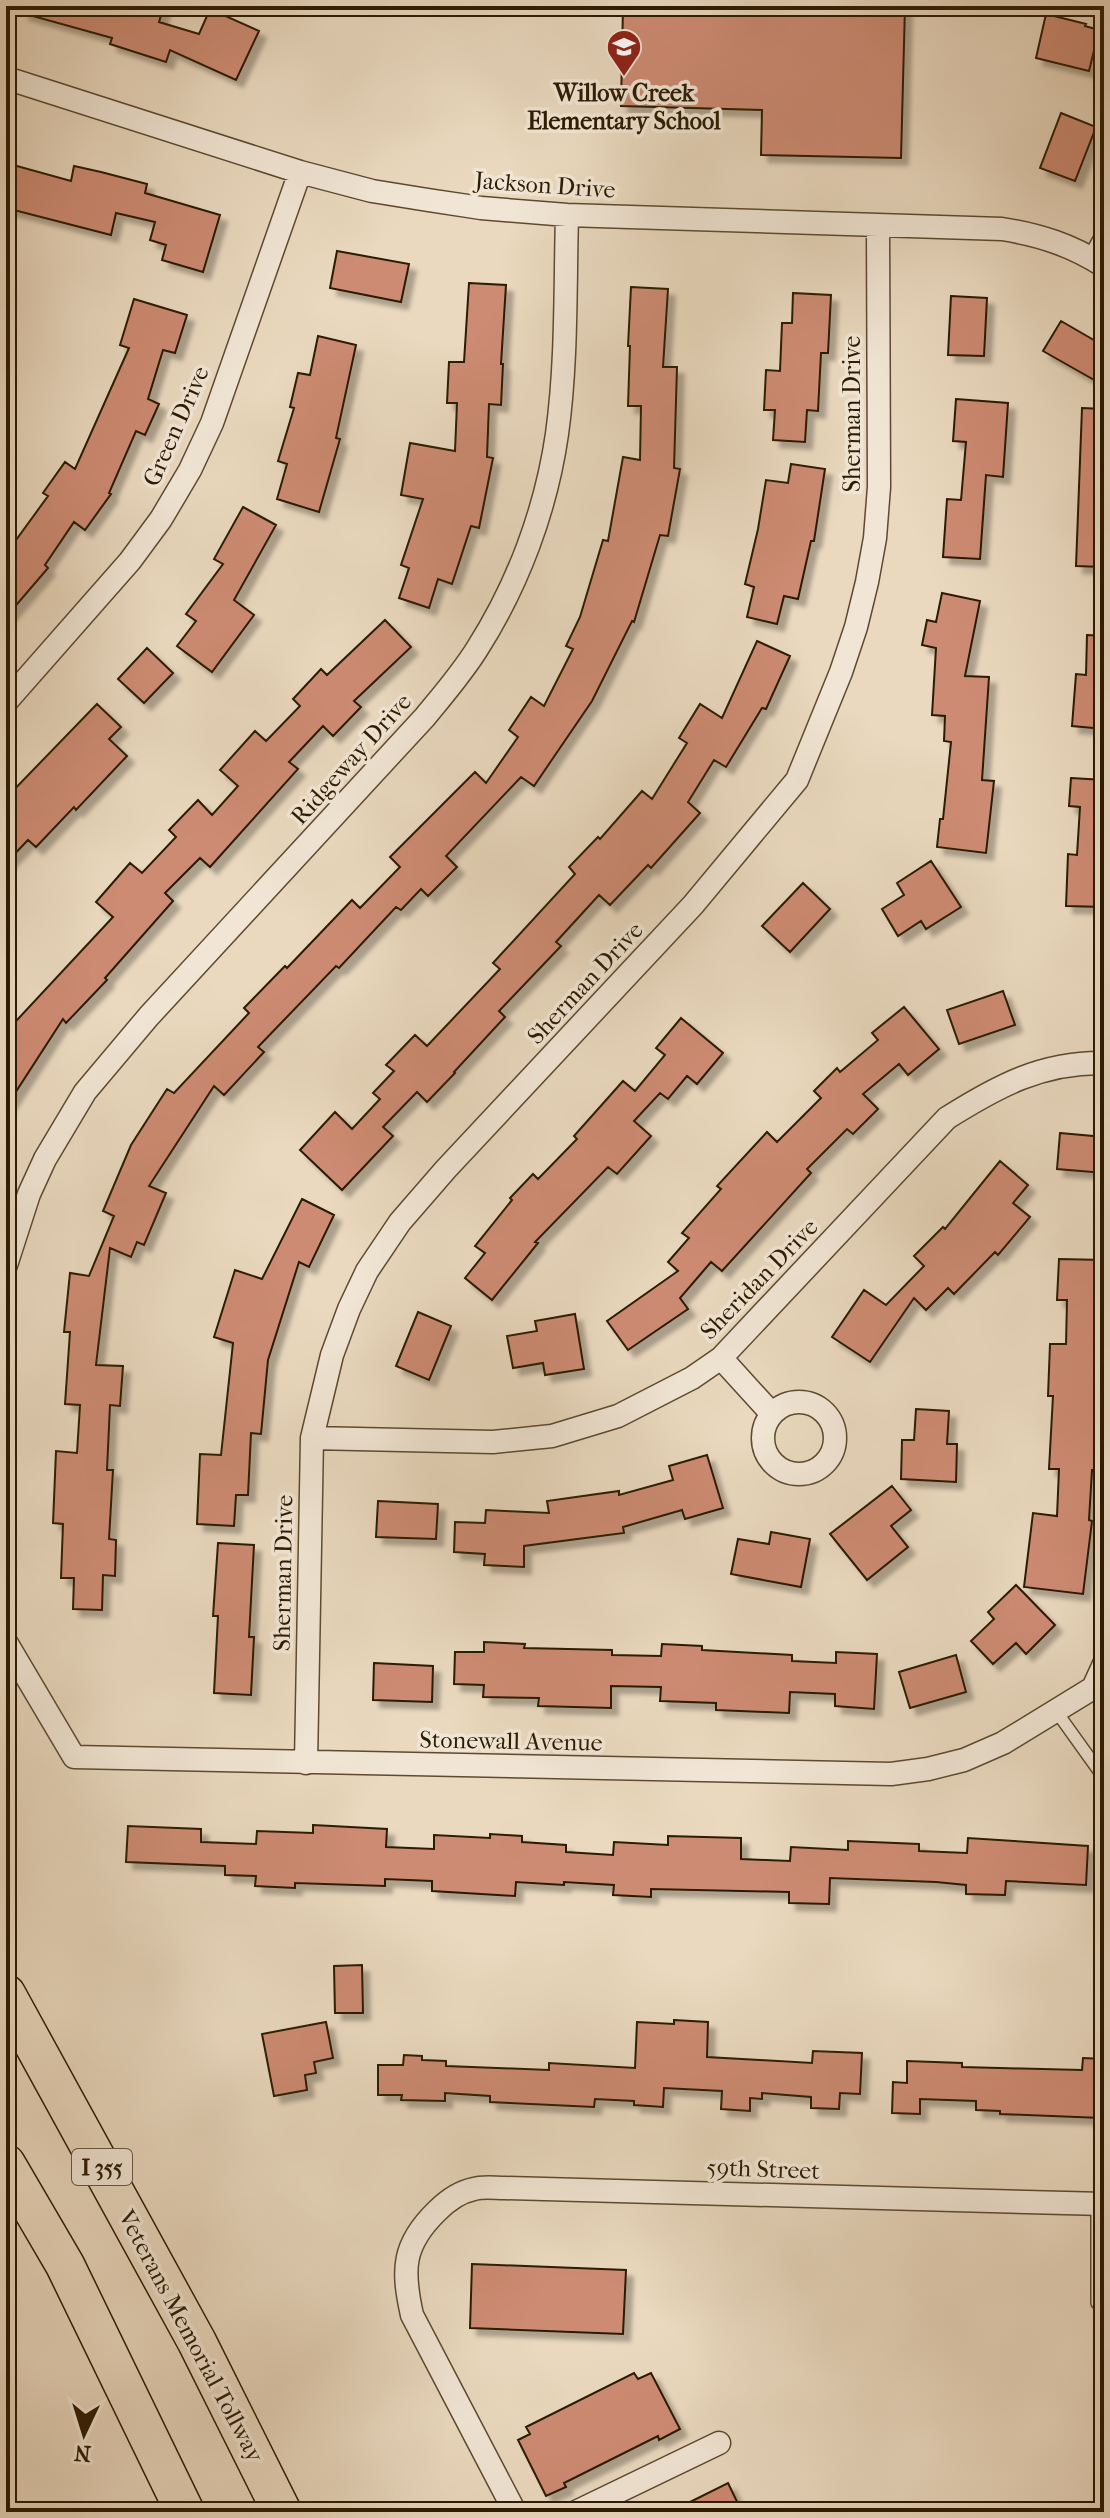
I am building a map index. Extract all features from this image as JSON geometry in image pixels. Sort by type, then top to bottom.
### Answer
[{"type":"highway","name":"Veterans Memorial Tollway","points":[[6,1994],[190,2329],[282,2512]]},
{"type":"highway","points":[[6,2164],[65,2265],[185,2512]]},
{"type":"street","name":"Jackson Drive","points":[[6,78],[300,172],[372,191],[481,208],[567,215],[1002,229],[1037,235],[1101,255]]},
{"type":"street","name":"Green Drive","points":[[6,702],[130,561],[161,519],[190,470],[212,423],[300,172]]},
{"type":"street","name":"Ridgeway Drive","points":[[6,1265],[24,1207],[45,1159],[85,1092],[149,1016],[425,717],[460,674],[493,623],[527,550],[551,467],[561,393],[567,215]]},
{"type":"street","name":"Sherman Drive","points":[[306,1763],[312,1438],[332,1355],[367,1271],[400,1222],[446,1169],[693,905],[797,780],[841,672],[856,627],[875,538],[879,487],[878,225]]},
{"type":"street","name":"Sheridan Drive","points":[[312,1438],[493,1442],[552,1436],[618,1416],[692,1378],[721,1358],[947,1118],[990,1091],[1026,1075],[1070,1064],[1104,1063]]},
{"type":"street","points":[[721,1358],[772,1414]]},
{"type":"street","name":"Stonewall Avenue","points":[[6,1642],[74,1757],[891,1774],[964,1760],[1003,1743],[1093,1688],[1102,1674]]},
{"type":"street","name":"59th Street","points":[[515,2512],[412,2315],[406,2291],[407,2259],[412,2240],[449,2199],[475,2188],[1101,2204]]},
{"type":"street","points":[[576,2512],[719,2443]]},
{"type":"lane","points":[[1061,1708],[1104,1778]]},
{"type":"lane","points":[[1097,2303],[1101,2204]]},
{"type":"building","points":[[22,6],[164,6],[159,22],[199,34],[210,9],[259,31],[236,80],[170,50],[166,62],[110,44],[112,38],[22,13]]},
{"type":"building","points":[[623,6],[905,6],[901,158],[761,155],[762,110],[621,106]]},
{"type":"building","points":[[1046,14],[1099,30],[1089,71],[1036,58]]},
{"type":"building","points":[[1061,113],[1096,127],[1075,181],[1040,168]]},
{"type":"building","points":[[6,163],[71,181],[74,166],[101,172],[147,184],[145,193],[220,215],[203,272],[162,260],[166,245],[150,240],[155,222],[116,213],[111,235],[6,208]]},
{"type":"building","points":[[337,251],[409,264],[401,302],[330,288]]},
{"type":"building","points":[[469,283],[506,285],[501,405],[489,404],[487,457],[493,458],[479,528],[471,526],[452,584],[438,579],[429,608],[399,598],[409,568],[401,565],[423,499],[401,495],[410,443],[455,451],[457,403],[447,403],[449,362],[464,362]]},
{"type":"building","points":[[631,287],[668,289],[663,367],[677,367],[674,468],[680,469],[668,536],[660,535],[634,622],[592,701],[534,786],[521,777],[446,856],[457,867],[428,896],[421,889],[401,910],[396,907],[258,1047],[264,1052],[224,1095],[214,1086],[149,1186],[166,1193],[144,1245],[137,1242],[131,1257],[110,1248],[96,1365],[123,1366],[120,1406],[110,1405],[107,1470],[113,1470],[109,1539],[116,1540],[115,1576],[103,1575],[102,1610],[73,1609],[74,1578],[61,1578],[63,1524],[53,1523],[56,1451],[77,1453],[80,1405],[65,1404],[70,1332],[64,1332],[70,1273],[89,1276],[114,1216],[103,1211],[131,1145],[167,1089],[174,1093],[249,1013],[244,1008],[352,900],[360,908],[400,867],[390,857],[475,772],[486,783],[518,737],[509,730],[531,697],[544,706],[573,649],[566,646],[580,617],[603,540],[608,541],[623,457],[640,460],[641,406],[628,406]]},
{"type":"building","points":[[793,293],[831,295],[828,353],[821,353],[818,411],[807,410],[805,442],[773,440],[775,410],[764,410],[766,370],[780,371],[782,323],[792,323]]},
{"type":"building","points":[[951,296],[987,298],[984,356],[948,355]]},
{"type":"building","points":[[134,299],[187,315],[175,353],[163,350],[148,399],[159,404],[145,435],[136,431],[111,494],[85,530],[74,522],[45,565],[48,568],[6,617],[6,532],[16,540],[48,496],[43,493],[65,462],[75,469],[129,348],[120,345]]},
{"type":"building","points":[[1061,321],[1104,346],[1104,367],[1096,381],[1043,351]]},
{"type":"building","points":[[318,336],[356,345],[336,438],[340,439],[319,512],[277,499],[287,464],[278,461],[294,408],[290,407],[298,373],[310,375]]},
{"type":"building","points":[[956,399],[1008,403],[1003,477],[986,475],[980,559],[943,557],[947,499],[961,500],[966,442],[953,441]]},
{"type":"building","points":[[1082,408],[1104,409],[1104,567],[1076,566]]},
{"type":"building","points":[[791,464],[825,469],[814,541],[811,541],[798,599],[784,596],[777,624],[747,617],[754,587],[745,584],[766,480],[788,483]]},
{"type":"building","points":[[243,507],[276,525],[234,600],[254,615],[212,672],[177,646],[196,621],[186,614],[223,564],[214,559]]},
{"type":"building","points":[[942,593],[980,601],[965,676],[989,677],[982,780],[994,781],[986,853],[937,847],[951,742],[944,741],[945,716],[932,715],[936,648],[922,645],[927,620],[936,622]]},
{"type":"building","points":[[385,620],[411,647],[354,701],[361,707],[333,736],[323,726],[289,762],[298,769],[210,867],[200,858],[165,893],[173,901],[105,978],[107,980],[66,1023],[63,1019],[6,1107],[6,1037],[17,1020],[113,917],[96,902],[130,863],[142,873],[176,837],[169,830],[198,800],[212,815],[238,786],[220,770],[255,731],[266,741],[300,706],[293,699],[321,669],[327,675]]},
{"type":"building","points":[[1087,635],[1104,636],[1104,729],[1072,726],[1076,674],[1086,675]]},
{"type":"building","points":[[757,641],[790,656],[766,709],[762,708],[726,767],[714,760],[688,802],[700,813],[651,868],[648,865],[610,905],[599,895],[556,942],[561,946],[499,1011],[505,1017],[455,1073],[427,1102],[417,1092],[383,1127],[393,1136],[342,1190],[300,1150],[335,1112],[352,1129],[380,1099],[373,1093],[394,1071],[386,1065],[415,1035],[427,1046],[500,969],[493,963],[575,874],[569,867],[598,837],[600,839],[642,791],[652,799],[687,743],[679,738],[700,704],[722,718]]},
{"type":"building","points":[[147,648],[173,673],[144,703],[118,679]]},
{"type":"building","points":[[97,704],[121,727],[109,739],[127,756],[36,847],[28,840],[6,863],[6,798]]},
{"type":"building","points":[[1071,778],[1104,780],[1104,907],[1066,906],[1068,854],[1077,855],[1080,807],[1069,806]]},
{"type":"building","points":[[931,861],[961,907],[926,929],[921,921],[898,936],[882,909],[904,895],[897,883]]},
{"type":"building","points":[[803,883],[830,909],[790,952],[762,926]]},
{"type":"building","points":[[1003,991],[1015,1025],[959,1044],[947,1010]]},
{"type":"building","points":[[904,1007],[939,1049],[908,1075],[899,1064],[863,1094],[878,1109],[853,1134],[847,1129],[807,1169],[811,1173],[722,1271],[711,1262],[680,1298],[688,1309],[628,1350],[607,1321],[678,1271],[668,1262],[689,1238],[682,1233],[721,1189],[717,1186],[767,1132],[777,1142],[821,1098],[814,1091],[837,1068],[840,1072],[878,1040],[872,1033]]},
{"type":"building","points":[[681,1018],[723,1053],[697,1084],[687,1076],[668,1099],[660,1093],[634,1121],[651,1136],[617,1174],[608,1167],[535,1242],[538,1243],[492,1300],[465,1278],[485,1253],[475,1246],[512,1200],[510,1198],[533,1174],[538,1179],[577,1139],[574,1136],[623,1081],[635,1091],[665,1055],[656,1048]]},
{"type":"building","points":[[1060,1133],[1104,1137],[1104,1173],[1057,1169]]},
{"type":"building","points":[[1000,1161],[1028,1185],[1013,1203],[1030,1217],[998,1255],[995,1252],[954,1294],[948,1288],[926,1310],[914,1298],[870,1362],[832,1337],[864,1290],[886,1305],[924,1266],[914,1256],[943,1227],[945,1229]]},
{"type":"building","points":[[302,1199],[334,1215],[309,1267],[299,1262],[268,1360],[261,1434],[251,1433],[248,1495],[236,1495],[234,1526],[197,1524],[200,1454],[221,1455],[233,1343],[214,1337],[235,1270],[262,1279]]},
{"type":"building","points":[[1059,1259],[1104,1260],[1104,1300],[1099,1299],[1098,1346],[1104,1346],[1104,1471],[1092,1470],[1089,1520],[1092,1521],[1083,1594],[1024,1587],[1033,1513],[1057,1516],[1059,1469],[1049,1469],[1053,1396],[1048,1396],[1050,1344],[1066,1344],[1067,1300],[1057,1300]]},
{"type":"building","points":[[418,1312],[451,1326],[429,1380],[396,1366]]},
{"type":"building","points":[[575,1314],[584,1369],[545,1375],[543,1363],[513,1368],[507,1336],[537,1331],[535,1321]]},
{"type":"building","points":[[916,1409],[949,1411],[947,1444],[957,1444],[956,1482],[901,1479],[902,1440],[914,1440]]},
{"type":"building","points":[[707,1455],[723,1508],[685,1519],[682,1510],[623,1527],[624,1533],[524,1546],[524,1567],[484,1565],[485,1554],[454,1552],[455,1522],[485,1523],[486,1510],[549,1513],[547,1501],[619,1491],[619,1495],[673,1480],[669,1466]]},
{"type":"building","points":[[892,1486],[911,1510],[891,1526],[908,1547],[867,1580],[830,1534]]},
{"type":"building","points":[[378,1501],[438,1504],[436,1539],[376,1537]]},
{"type":"building","points":[[771,1532],[810,1539],[801,1587],[731,1574],[738,1539],[769,1544]]},
{"type":"building","points":[[218,1543],[254,1545],[249,1637],[254,1637],[251,1695],[214,1693],[218,1616],[213,1616]]},
{"type":"building","points":[[1016,1585],[1055,1625],[1026,1654],[1016,1643],[993,1664],[971,1641],[994,1619],[988,1612]]},
{"type":"building","points":[[484,1642],[525,1644],[524,1648],[612,1650],[612,1655],[661,1656],[662,1644],[702,1646],[702,1650],[792,1655],[792,1661],[836,1663],[836,1652],[877,1654],[874,1709],[835,1706],[835,1694],[790,1692],[789,1713],[716,1710],[716,1703],[660,1701],[661,1687],[611,1686],[611,1708],[538,1706],[539,1698],[483,1697],[484,1685],[454,1684],[455,1652],[484,1652]]},
{"type":"building","points":[[956,1655],[966,1692],[910,1708],[899,1672]]},
{"type":"building","points":[[374,1663],[433,1666],[432,1702],[373,1700]]},
{"type":"building","points":[[313,1825],[387,1829],[386,1847],[434,1849],[434,1835],[490,1838],[490,1834],[522,1836],[522,1842],[566,1845],[566,1852],[613,1855],[614,1842],[668,1845],[668,1836],[741,1838],[741,1859],[790,1861],[791,1847],[848,1850],[848,1841],[919,1844],[919,1851],[967,1853],[968,1838],[1088,1846],[1086,1885],[1006,1881],[1005,1895],[966,1894],[966,1885],[830,1878],[829,1904],[789,1903],[789,1892],[651,1889],[651,1897],[613,1895],[614,1885],[564,1882],[564,1885],[516,1882],[515,1896],[432,1891],[432,1881],[385,1879],[385,1886],[295,1883],[295,1888],[255,1886],[256,1876],[225,1875],[225,1866],[126,1862],[128,1826],[201,1829],[201,1842],[256,1844],[257,1831],[313,1833]]},
{"type":"building","points":[[362,1965],[363,2013],[335,2013],[334,1966]]},
{"type":"building","points":[[674,2020],[708,2022],[707,2057],[812,2063],[813,2051],[862,2053],[860,2094],[840,2093],[839,2109],[811,2108],[811,2097],[762,2093],[762,2099],[750,2098],[750,2111],[721,2109],[722,2091],[664,2088],[663,2107],[634,2105],[634,2101],[595,2099],[594,2107],[490,2102],[490,2096],[445,2093],[445,2101],[401,2100],[402,2095],[378,2095],[378,2065],[403,2065],[404,2055],[422,2056],[422,2060],[446,2061],[446,2066],[549,2070],[549,2063],[635,2068],[637,2022],[674,2024]]},
{"type":"building","points":[[326,2022],[333,2058],[314,2062],[316,2073],[305,2075],[307,2090],[274,2096],[262,2034]]},
{"type":"building","points":[[1083,2058],[1104,2059],[1104,2109],[1101,2108],[1101,2118],[1000,2114],[1000,2111],[976,2110],[976,2101],[920,2099],[920,2114],[892,2113],[893,2082],[907,2083],[907,2061],[962,2063],[962,2067],[1082,2070]]},
{"type":"building","points":[[472,2264],[626,2270],[623,2334],[470,2328]]},
{"type":"building","points":[[634,2373],[638,2379],[651,2373],[680,2429],[659,2440],[658,2436],[564,2483],[566,2487],[546,2496],[518,2440],[530,2434],[526,2427]]},
{"type":"building","points":[[728,2483],[742,2512],[670,2512]]},
{"type":"place","name":"Willow Creek Elementary School","points":[[624,78]]}]
